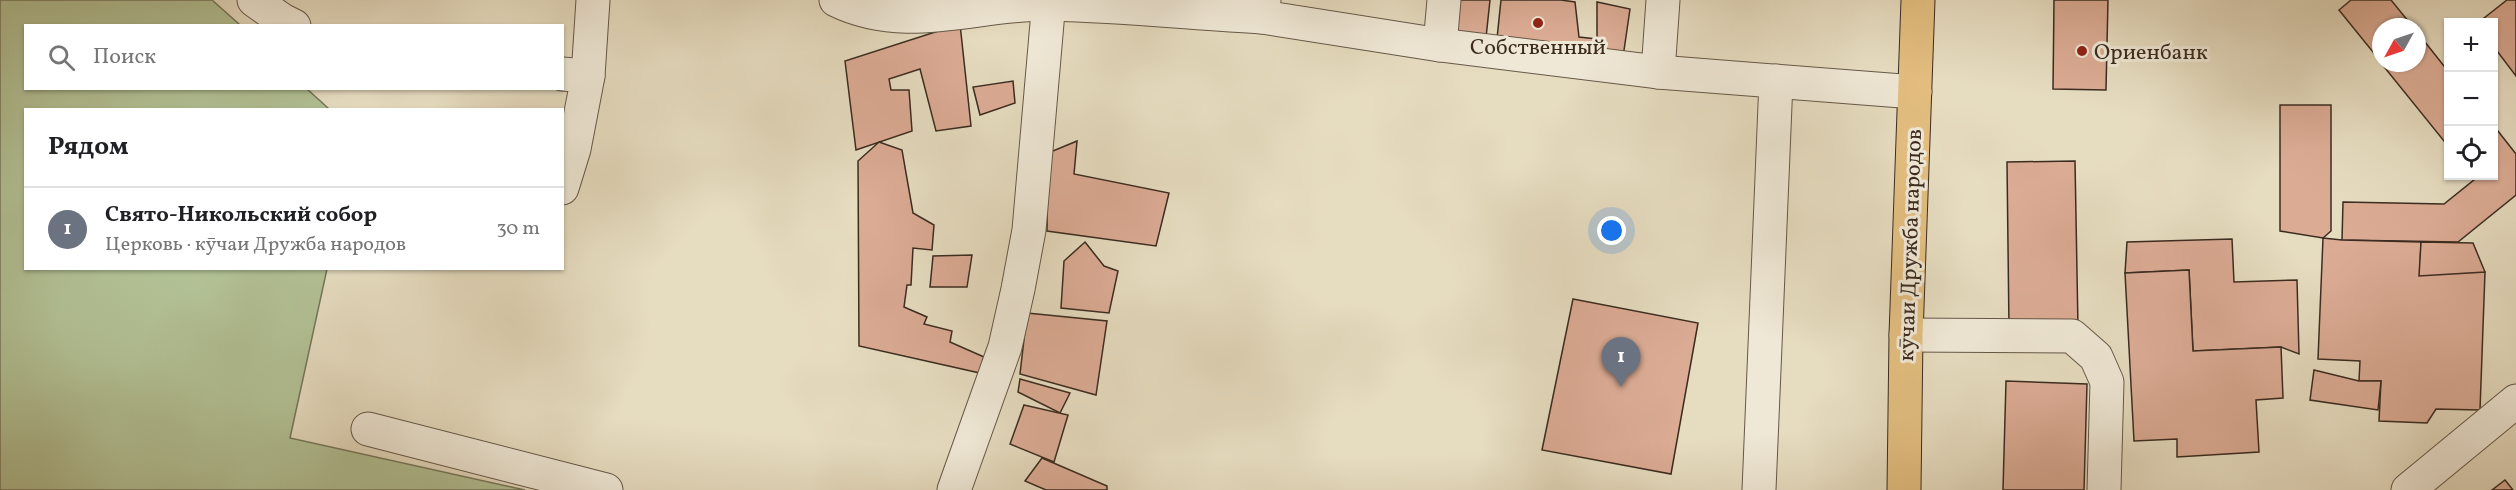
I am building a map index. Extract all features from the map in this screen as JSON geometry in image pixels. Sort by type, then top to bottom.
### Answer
[{"type":"main road","name":"кӯчаи Дружба народов","points":[[1904,490],[1906,335],[1918,0]]},
{"type":"lane","points":[[254,0],[290,24]]},
{"type":"lane","points":[[564,182],[574,149],[575,75],[593,0]]},
{"type":"lane","points":[[836,0],[858,10],[911,17],[1050,2],[1263,9],[1440,45],[1658,72],[1915,92]]},
{"type":"lane","points":[[1440,45],[1444,0]]},
{"type":"lane","points":[[1658,72],[1663,0]]},
{"type":"lane","points":[[954,490],[1005,347],[1018,290],[1029,230],[1050,2]]},
{"type":"lane","points":[[1759,490],[1776,81]]},
{"type":"lane","points":[[1906,335],[2072,336],[2096,357],[2107,382],[2104,490]]},
{"type":"lane","points":[[2408,490],[2516,401]]},
{"type":"lane","points":[[368,429],[606,490]]},
{"type":"green space","points":[[0,0],[212,0],[239,24],[24,24],[24,90],[308,90],[328,108],[24,108],[24,270],[327,270],[290,438],[525,490],[0,490]]},
{"type":"building","name":"Собственный","points":[[1457,0],[1490,0],[1485,47],[1451,43]]},
{"type":"building","name":"Собственный","points":[[1501,0],[1575,2],[1579,37],[1597,39],[1597,2],[1630,9],[1622,64],[1496,48]]},
{"type":"building","points":[[2054,0],[2108,0],[2106,90],[2053,89]]},
{"type":"building","points":[[2351,0],[2391,0],[2406,18],[2372,18],[2372,51],[2339,10]]},
{"type":"building","points":[[2507,0],[2516,0],[2516,76],[2498,52],[2498,18],[2484,18]]},
{"type":"building","points":[[960,24],[971,126],[936,131],[920,69],[889,79],[891,90],[909,90],[912,131],[856,150],[845,61]]},
{"type":"building","points":[[2426,43],[2444,66],[2444,141],[2388,72],[2426,72]]},
{"type":"building","points":[[1013,81],[1015,103],[980,115],[973,87]]},
{"type":"building","points":[[2280,105],[2331,105],[2331,231],[2323,238],[2280,231]]},
{"type":"building","points":[[2498,131],[2516,154],[2516,195],[2458,242],[2342,240],[2343,202],[2444,204],[2474,180],[2498,180]]},
{"type":"building","points":[[1077,141],[1074,174],[1169,193],[1156,246],[1047,231],[1048,153]]},
{"type":"building","points":[[879,142],[902,150],[913,213],[934,225],[932,250],[913,248],[911,285],[907,285],[904,307],[927,317],[924,324],[952,331],[950,342],[984,357],[980,373],[859,346],[858,161]]},
{"type":"building","points":[[2075,161],[2078,328],[2009,329],[2007,162]]},
{"type":"building","points":[[2323,238],[2421,242],[2420,270],[2485,272],[2480,410],[2436,409],[2427,423],[2379,421],[2381,381],[2359,381],[2360,361],[2318,359]]},
{"type":"building","points":[[2232,239],[2234,282],[2297,280],[2299,354],[2281,347],[2193,351],[2189,270],[2125,273],[2127,242]]},
{"type":"building","points":[[1085,242],[1104,266],[1118,271],[1109,313],[1061,308],[1064,261]]},
{"type":"building","points":[[2421,242],[2473,243],[2485,272],[2419,276]]},
{"type":"building","points":[[972,255],[967,287],[930,287],[933,256]]},
{"type":"building","points":[[2189,270],[2193,351],[2281,347],[2283,398],[2256,400],[2259,452],[2177,457],[2177,439],[2134,441],[2125,273]]},
{"type":"building","points":[[1573,299],[1698,323],[1671,474],[1542,450]]},
{"type":"building","points":[[1027,313],[1107,321],[1096,395],[1020,374]]},
{"type":"building","points":[[2314,370],[2359,381],[2381,381],[2378,410],[2310,400]]},
{"type":"building","points":[[1020,379],[1070,393],[1060,413],[1018,392]]},
{"type":"building","points":[[2006,381],[2087,384],[2084,490],[2003,490]]},
{"type":"building","points":[[1024,405],[1068,415],[1054,462],[1010,444]]},
{"type":"building","points":[[1042,458],[1107,486],[1107,490],[1046,490],[1025,481]]},
{"type":"building","points":[[2505,480],[2513,490],[2492,490]]},
{"type":"place","name":"Собственный","points":[[1538,23]]},
{"type":"place","name":"Ориенбанк","points":[[2082,51]]},
{"type":"place","name":"Свято-Никольский собор","points":[[1621,387]]}]
